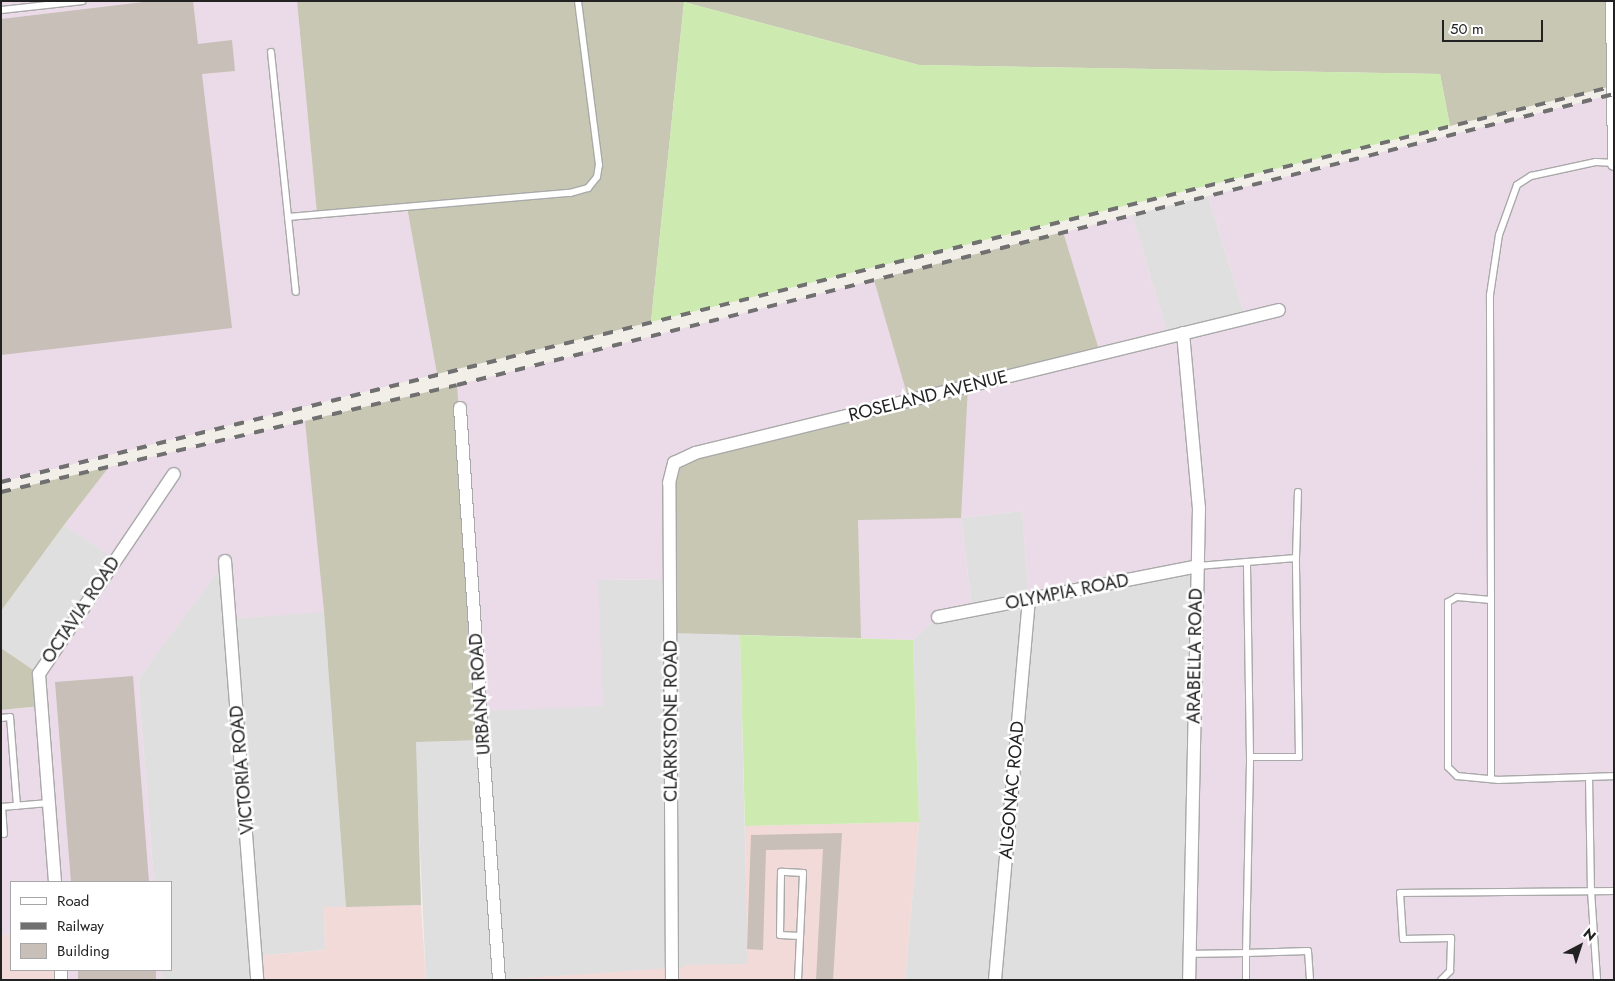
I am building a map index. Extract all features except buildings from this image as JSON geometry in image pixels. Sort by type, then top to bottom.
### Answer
[{"type":"street","points":[[1612,1],[1614,164]]},
{"type":"street","name":"ROSELAND AVENUE","points":[[674,463],[696,453],[1279,310]]},
{"type":"street","name":"ARABELLA ROAD","points":[[1183,333],[1199,508],[1189,980]]},
{"type":"street","name":"URBANA ROAD","points":[[460,408],[499,980]]},
{"type":"street","name":"CLARKSTONE ROAD","points":[[672,980],[670,483],[674,463]]},
{"type":"street","name":"OCTAVIA ROAD","points":[[55,881],[39,674],[174,474]]},
{"type":"street","name":"VICTORIA ROAD","points":[[225,561],[257,980]]},
{"type":"street","name":"OLYMPIA ROAD","points":[[938,617],[1197,566]]},
{"type":"street","name":"ALGONAC ROAD","points":[[995,980],[1029,600]]},
{"type":"lane","points":[[1,10],[83,1]]},
{"type":"lane","points":[[288,217],[570,193],[588,188],[597,177],[600,165],[578,1]]},
{"type":"lane","points":[[271,52],[296,292]]},
{"type":"lane","points":[[1491,779],[1490,295],[1499,235],[1517,185],[1531,176],[1596,162],[1614,164]]},
{"type":"lane","points":[[1250,757],[1299,757],[1296,558],[1298,492]]},
{"type":"lane","points":[[1197,566],[1296,558]]},
{"type":"lane","points":[[1246,980],[1250,757],[1247,562]]},
{"type":"lane","points":[[1491,600],[1457,597],[1448,602],[1448,767],[1457,776],[1491,779],[1614,776]]},
{"type":"lane","points":[[1,718],[10,718],[17,806]]},
{"type":"lane","points":[[1589,777],[1591,891],[1597,980]]},
{"type":"lane","points":[[4,834],[2,807],[49,804]]},
{"type":"lane","points":[[798,980],[804,873],[781,872],[780,935],[800,936]]},
{"type":"lane","points":[[1441,980],[1450,971],[1451,938],[1403,939],[1400,893],[1614,891]]},
{"type":"lane","points":[[1189,954],[1308,951],[1310,980]]},
{"type":"shaded area","points":[[1,1],[297,1],[317,214],[407,207],[437,374],[1,482]]},
{"type":"shaded area","points":[[297,1],[1612,1],[1613,86],[1450,126],[1440,74],[919,65],[684,2],[651,322],[437,374],[407,207],[317,214]]},
{"type":"shaded area","points":[[1614,94],[1614,980],[1189,980],[1197,566],[1029,600],[1022,511],[961,518],[972,611],[938,617],[913,640],[670,633],[670,579],[598,580],[603,706],[481,711],[483,740],[416,742],[421,905],[346,907],[324,612],[230,619],[225,562],[138,679],[154,881],[10,881],[10,934],[1,935],[1,710],[41,706],[39,674],[115,559],[64,525],[109,467],[457,385],[1132,215],[1168,336],[1246,318],[1208,196]]},
{"type":"shaded area","points":[[1208,196],[1246,318],[1168,336],[1132,215]]},
{"type":"shaded area","points":[[1063,232],[1100,353],[968,386],[961,518],[858,520],[861,638],[670,633],[674,463],[909,401],[874,280]]},
{"type":"shaded area","points":[[457,385],[483,740],[416,742],[421,905],[346,907],[324,611],[305,421]]},
{"type":"shaded area","points":[[109,467],[64,525],[1,611],[1,492]]},
{"type":"shaded area","points":[[1022,511],[1029,599],[1197,566],[1189,980],[905,980],[919,822],[913,640],[938,617],[972,610],[961,518]]},
{"type":"shaded area","points":[[64,525],[116,559],[39,674],[1,648],[1,611]]},
{"type":"shaded area","points":[[225,561],[230,619],[324,611],[346,907],[324,907],[325,950],[256,956],[257,980],[162,980],[161,971],[172,971],[172,881],[154,881],[138,679]]},
{"type":"shaded area","points":[[670,579],[671,633],[740,635],[748,964],[496,980],[426,980],[415,742],[483,740],[481,711],[598,580]]},
{"type":"shaded area","points":[[1,648],[39,674],[41,706],[1,710]]},
{"type":"shaded area","points":[[919,822],[905,980],[496,980],[685,967],[685,965],[747,964],[745,826]]},
{"type":"shaded area","points":[[421,905],[426,980],[257,980],[256,956],[325,950],[324,907]]},
{"type":"shaded area","points":[[10,934],[10,971],[61,971],[61,980],[1,980],[1,935]]},
{"type":"shaded area","points":[[61,971],[161,971],[162,980],[61,980]]},
{"type":"green space","points":[[684,2],[919,65],[1440,74],[1450,126],[651,322]]},
{"type":"green space","points":[[740,635],[913,640],[919,822],[745,826]]},
{"type":"railway","points":[[1,482],[1614,86]]},
{"type":"railway","points":[[1,492],[457,385],[1614,94]]}]
